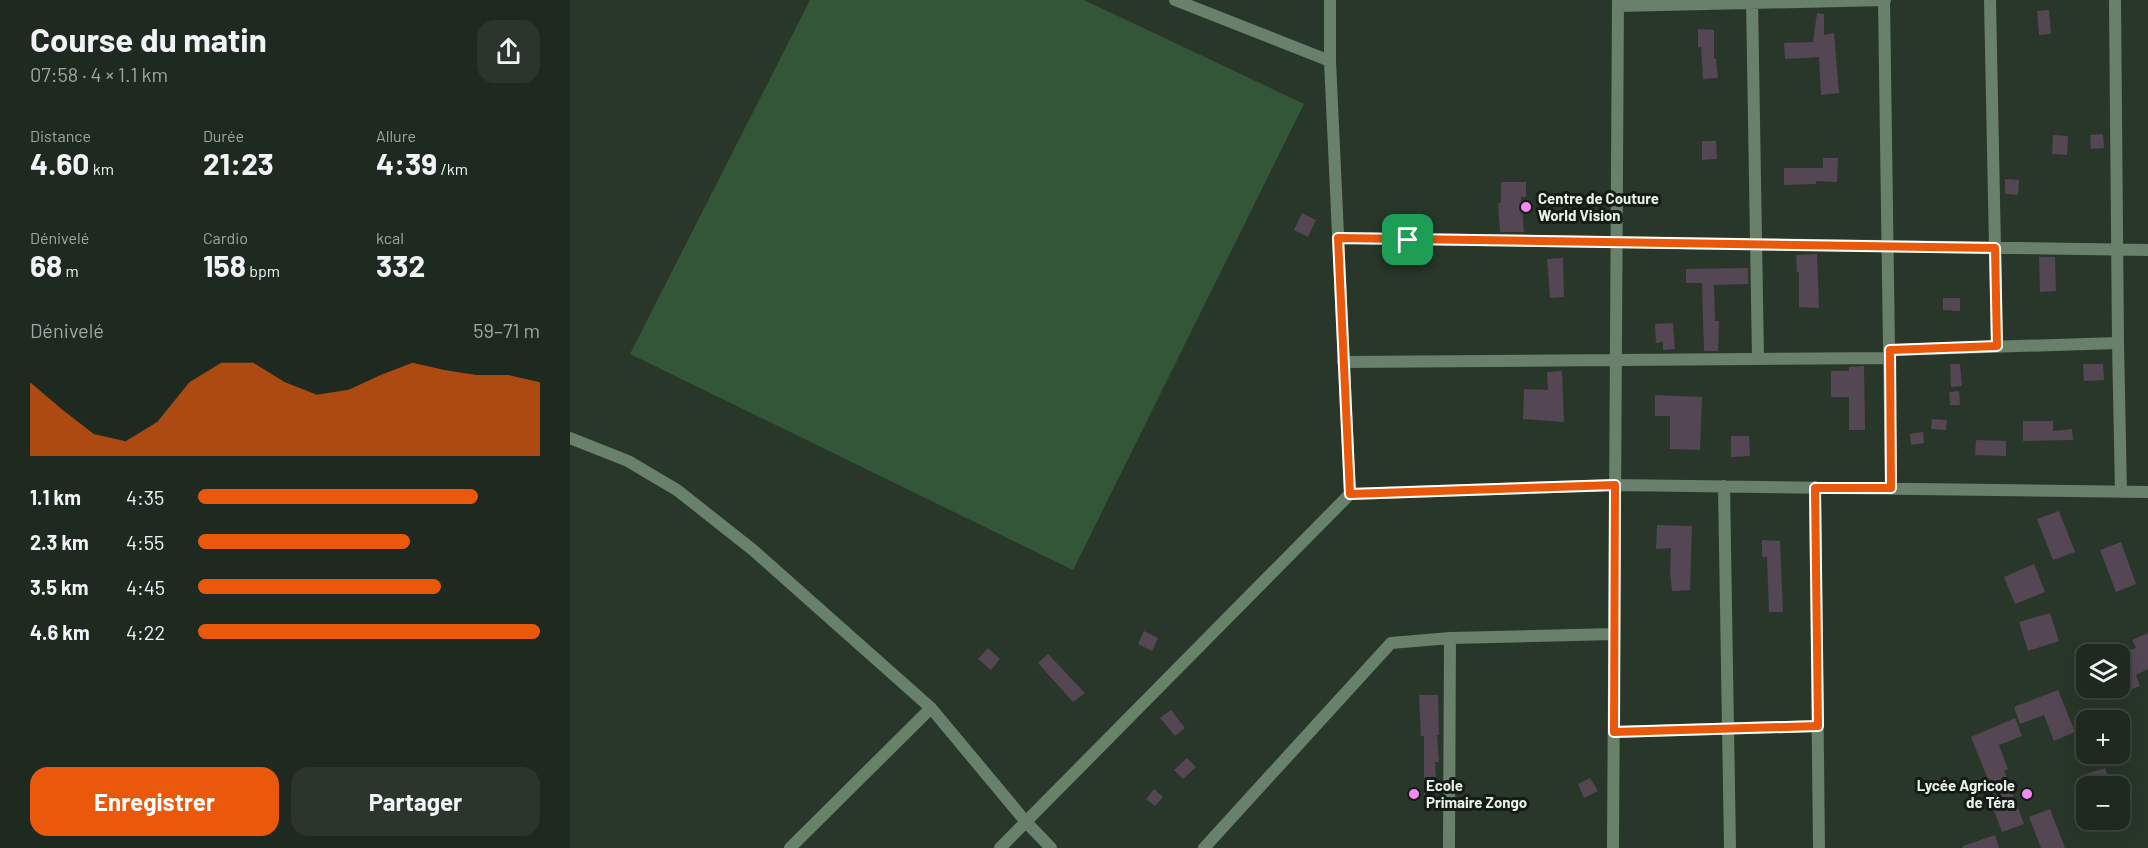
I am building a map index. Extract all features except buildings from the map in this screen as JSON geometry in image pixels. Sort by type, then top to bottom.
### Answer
[{"type":"street","points":[[1175,0],[1330,61]]},
{"type":"street","points":[[1330,0],[1330,61],[1342,362],[1350,494]]},
{"type":"street","points":[[1613,848],[1618,3],[1885,0],[1891,488]]},
{"type":"street","points":[[1990,0],[1997,346]]},
{"type":"street","points":[[2115,0],[2121,492]]},
{"type":"street","points":[[1752,2],[1758,359]]},
{"type":"street","points":[[1338,238],[2148,250]]},
{"type":"street","points":[[1342,362],[1758,359],[1890,354],[1997,346],[2118,343]]},
{"type":"street","points":[[570,438],[628,461],[677,490],[753,550],[931,708],[1026,822],[1051,848]]},
{"type":"street","points":[[1000,848],[1350,494],[1615,485],[2148,492]]},
{"type":"street","points":[[1724,486],[1730,848]]},
{"type":"street","points":[[1815,488],[1819,848]]},
{"type":"street","points":[[1204,848],[1390,643],[1450,638],[1614,634]]},
{"type":"street","points":[[1449,848],[1450,638]]},
{"type":"street","points":[[790,848],[931,708]]},
{"type":"street","points":[[1614,732],[1818,726]]},
{"type":"green space","points":[[810,0],[1084,0],[1304,104],[1073,570],[630,354]]},
{"type":"place","name":"Centre de Couture World Vision","points":[[1526,207]]},
{"type":"place","name":"Ecole Primaire Zongo","points":[[1414,794]]},
{"type":"place","name":"Lycée Agricole de Téra","points":[[2027,794]]},
{"type":"route","points":[[1338,238],[1408,240],[1995,248],[1997,346],[1890,350],[1891,488],[1815,488],[1818,726],[1614,732],[1615,485],[1350,494],[1342,362],[1338,238]]}]
